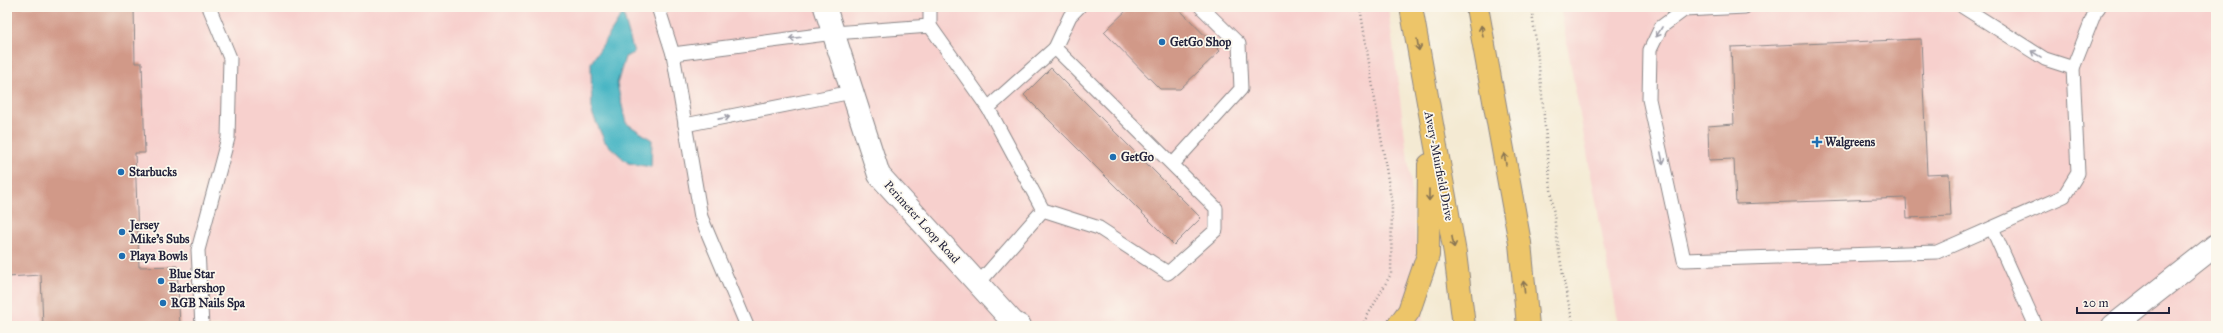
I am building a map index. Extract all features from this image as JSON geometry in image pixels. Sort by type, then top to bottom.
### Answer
[{"type":"main road","name":"Avery-Muirfield Drive","points":[[1411,7],[1455,253],[1464,326]]},
{"type":"main road","points":[[1477,7],[1520,243],[1528,326]]},
{"type":"main road","points":[[1398,326],[1409,311],[1428,255],[1429,114]]},
{"type":"street","name":"Perimeter Loop Road","points":[[825,7],[879,175],[1013,322],[1020,326]]},
{"type":"street","points":[[2113,326],[2216,245]]},
{"type":"lane","points":[[202,326],[198,250],[228,138],[230,58],[209,7]]},
{"type":"lane","points":[[658,7],[673,54],[701,217],[748,326]]},
{"type":"lane","points":[[930,7],[930,26],[988,108],[1043,210],[1099,228],[1168,273],[1216,230],[1216,208],[1055,48]]},
{"type":"lane","points":[[988,108],[1055,48],[1070,16],[1079,7]]},
{"type":"lane","points":[[1173,164],[1242,89],[1239,44],[1201,7]]},
{"type":"lane","points":[[1745,7],[1684,10],[1661,27],[1650,50],[1649,99],[1684,260],[1937,252],[2064,196],[2078,174],[2073,68],[2095,12],[2099,7]]},
{"type":"lane","points":[[1962,7],[2045,59],[2073,68]]},
{"type":"lane","points":[[673,54],[834,33],[930,26]]},
{"type":"lane","points":[[685,126],[852,92]]},
{"type":"lane","points":[[978,284],[1043,210]]},
{"type":"lane","points":[[1992,228],[2036,326]]},
{"type":"path","points":[[1360,7],[1392,205],[1391,274],[1364,322],[1369,326]]},
{"type":"path","points":[[1530,7],[1536,42],[1548,180],[1567,297],[1574,326]]},
{"type":"shaded area","points":[[7,7],[1388,7],[1411,183],[1423,326],[7,326]]},
{"type":"shaded area","points":[[1560,7],[2216,7],[2216,326],[1619,326]]},
{"type":"water","points":[[623,13],[634,53],[625,57],[617,84],[626,123],[652,140],[651,167],[628,163],[605,142],[592,113],[591,63]]},
{"type":"building","points":[[7,7],[134,7],[135,63],[142,63],[145,153],[135,153],[139,267],[177,266],[180,326],[43,326],[41,275],[7,277]]},
{"type":"building","name":"GetGo Shop","points":[[1130,7],[1177,7],[1220,51],[1180,89],[1160,89],[1104,32]]},
{"type":"building","name":"Walgreens","points":[[1921,39],[1927,175],[1949,174],[1951,216],[1907,218],[1906,198],[1736,204],[1734,159],[1709,160],[1708,126],[1734,124],[1731,47]]},
{"type":"building","name":"GetGo","points":[[1051,68],[1201,218],[1174,245],[1024,95]]},
{"type":"place","name":"GetGo Shop","points":[[1162,42]]},
{"type":"place","name":"Walgreens","points":[[1817,142]]},
{"type":"place","name":"GetGo","points":[[1113,157]]},
{"type":"place","name":"Starbucks","points":[[121,172]]},
{"type":"place","name":"Jersey Mike's Subs","points":[[122,232]]},
{"type":"place","name":"Playa Bowls","points":[[122,256]]},
{"type":"place","name":"Blue Star Barbershop","points":[[161,281]]},
{"type":"place","name":"RGB Nails Spa","points":[[163,303]]}]
